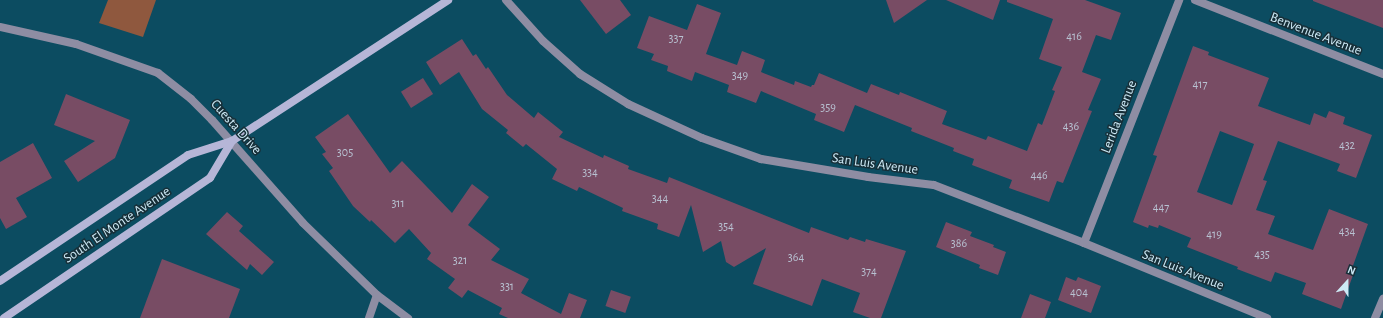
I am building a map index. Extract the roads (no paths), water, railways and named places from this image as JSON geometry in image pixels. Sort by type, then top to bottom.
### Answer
[{"type":"main road","name":"South El Monte Avenue","points":[[0,281],[188,155],[232,141],[448,0]]},
{"type":"main road","name":"South El Monte Avenue","points":[[4,318],[210,178],[232,141]]},
{"type":"street","name":"San Luis Avenue","points":[[506,0],[543,41],[580,74],[628,104],[702,138],[761,159],[868,177],[934,185],[1084,243],[1267,318]]},
{"type":"street","name":"Lerida Avenue","points":[[1084,243],[1179,0]]},
{"type":"street","name":"Benvenue Avenue","points":[[1195,0],[1383,74]]},
{"type":"street","name":"Cuesta Drive","points":[[0,28],[76,44],[158,73],[191,99],[232,141],[303,223],[377,296],[408,318]]},
{"type":"street","points":[[368,318],[377,296]]},
{"type":"street","points":[[1375,318],[1383,299]]}]
